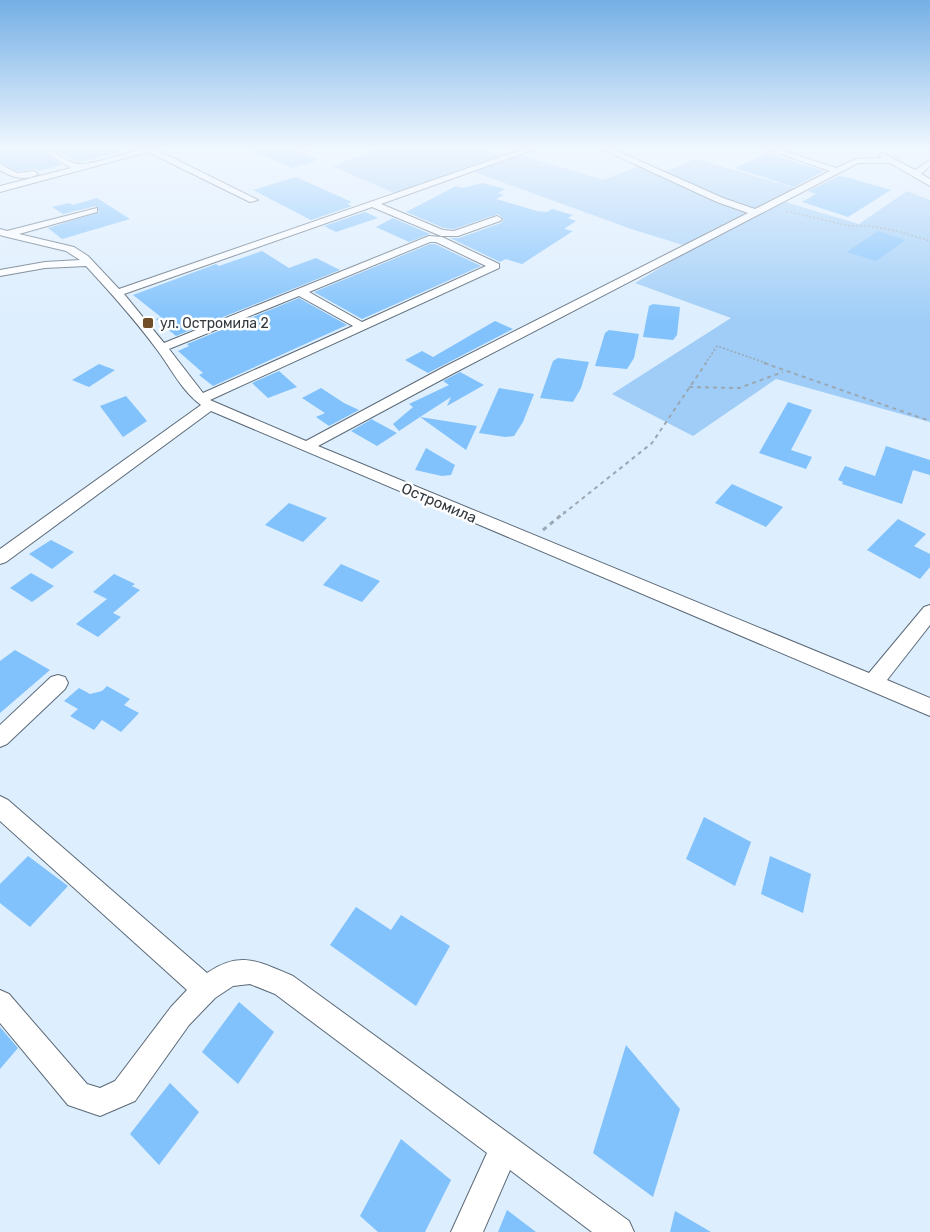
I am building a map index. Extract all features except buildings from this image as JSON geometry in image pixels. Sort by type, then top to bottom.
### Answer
[{"type":"street","points":[[117,293],[365,206]]},
{"type":"street","points":[[378,206],[447,234],[455,234],[498,219]]},
{"type":"street","points":[[739,206],[758,213]]},
{"type":"street","points":[[306,447],[449,370],[770,206]]},
{"type":"street","points":[[3,233],[94,210]]},
{"type":"street","name":"Остромила","points":[[3,233],[70,249],[88,263],[117,293],[162,348],[190,388],[205,402],[306,447],[930,707]]},
{"type":"street","points":[[0,558],[205,402],[361,326],[495,266],[438,239],[429,239],[162,348]]},
{"type":"street","points":[[0,273],[45,265],[88,263]]},
{"type":"street","points":[[299,291],[361,326]]},
{"type":"street","points":[[873,683],[930,612]]},
{"type":"street","points":[[0,738],[58,683]]},
{"type":"street","points":[[0,807],[206,989]]},
{"type":"street","points":[[0,1004],[78,1095],[100,1102],[125,1091],[180,1016],[206,989],[228,974],[250,971],[284,985],[618,1232]]},
{"type":"street","points":[[467,1232],[505,1148]]},
{"type":"path","points":[[758,213],[794,212],[850,226],[869,226],[897,231],[930,241]]},
{"type":"path","points":[[530,541],[652,443],[717,346],[930,421]]},
{"type":"path","points":[[689,387],[739,388],[785,371]]},
{"type":"shaded area","points":[[569,206],[800,206],[859,224],[884,206],[930,206],[930,422],[776,379],[693,436],[612,394],[731,318],[635,283],[693,248]]},
{"type":"place","name":"ул. Остромила 2","points":[[148,323]]}]
